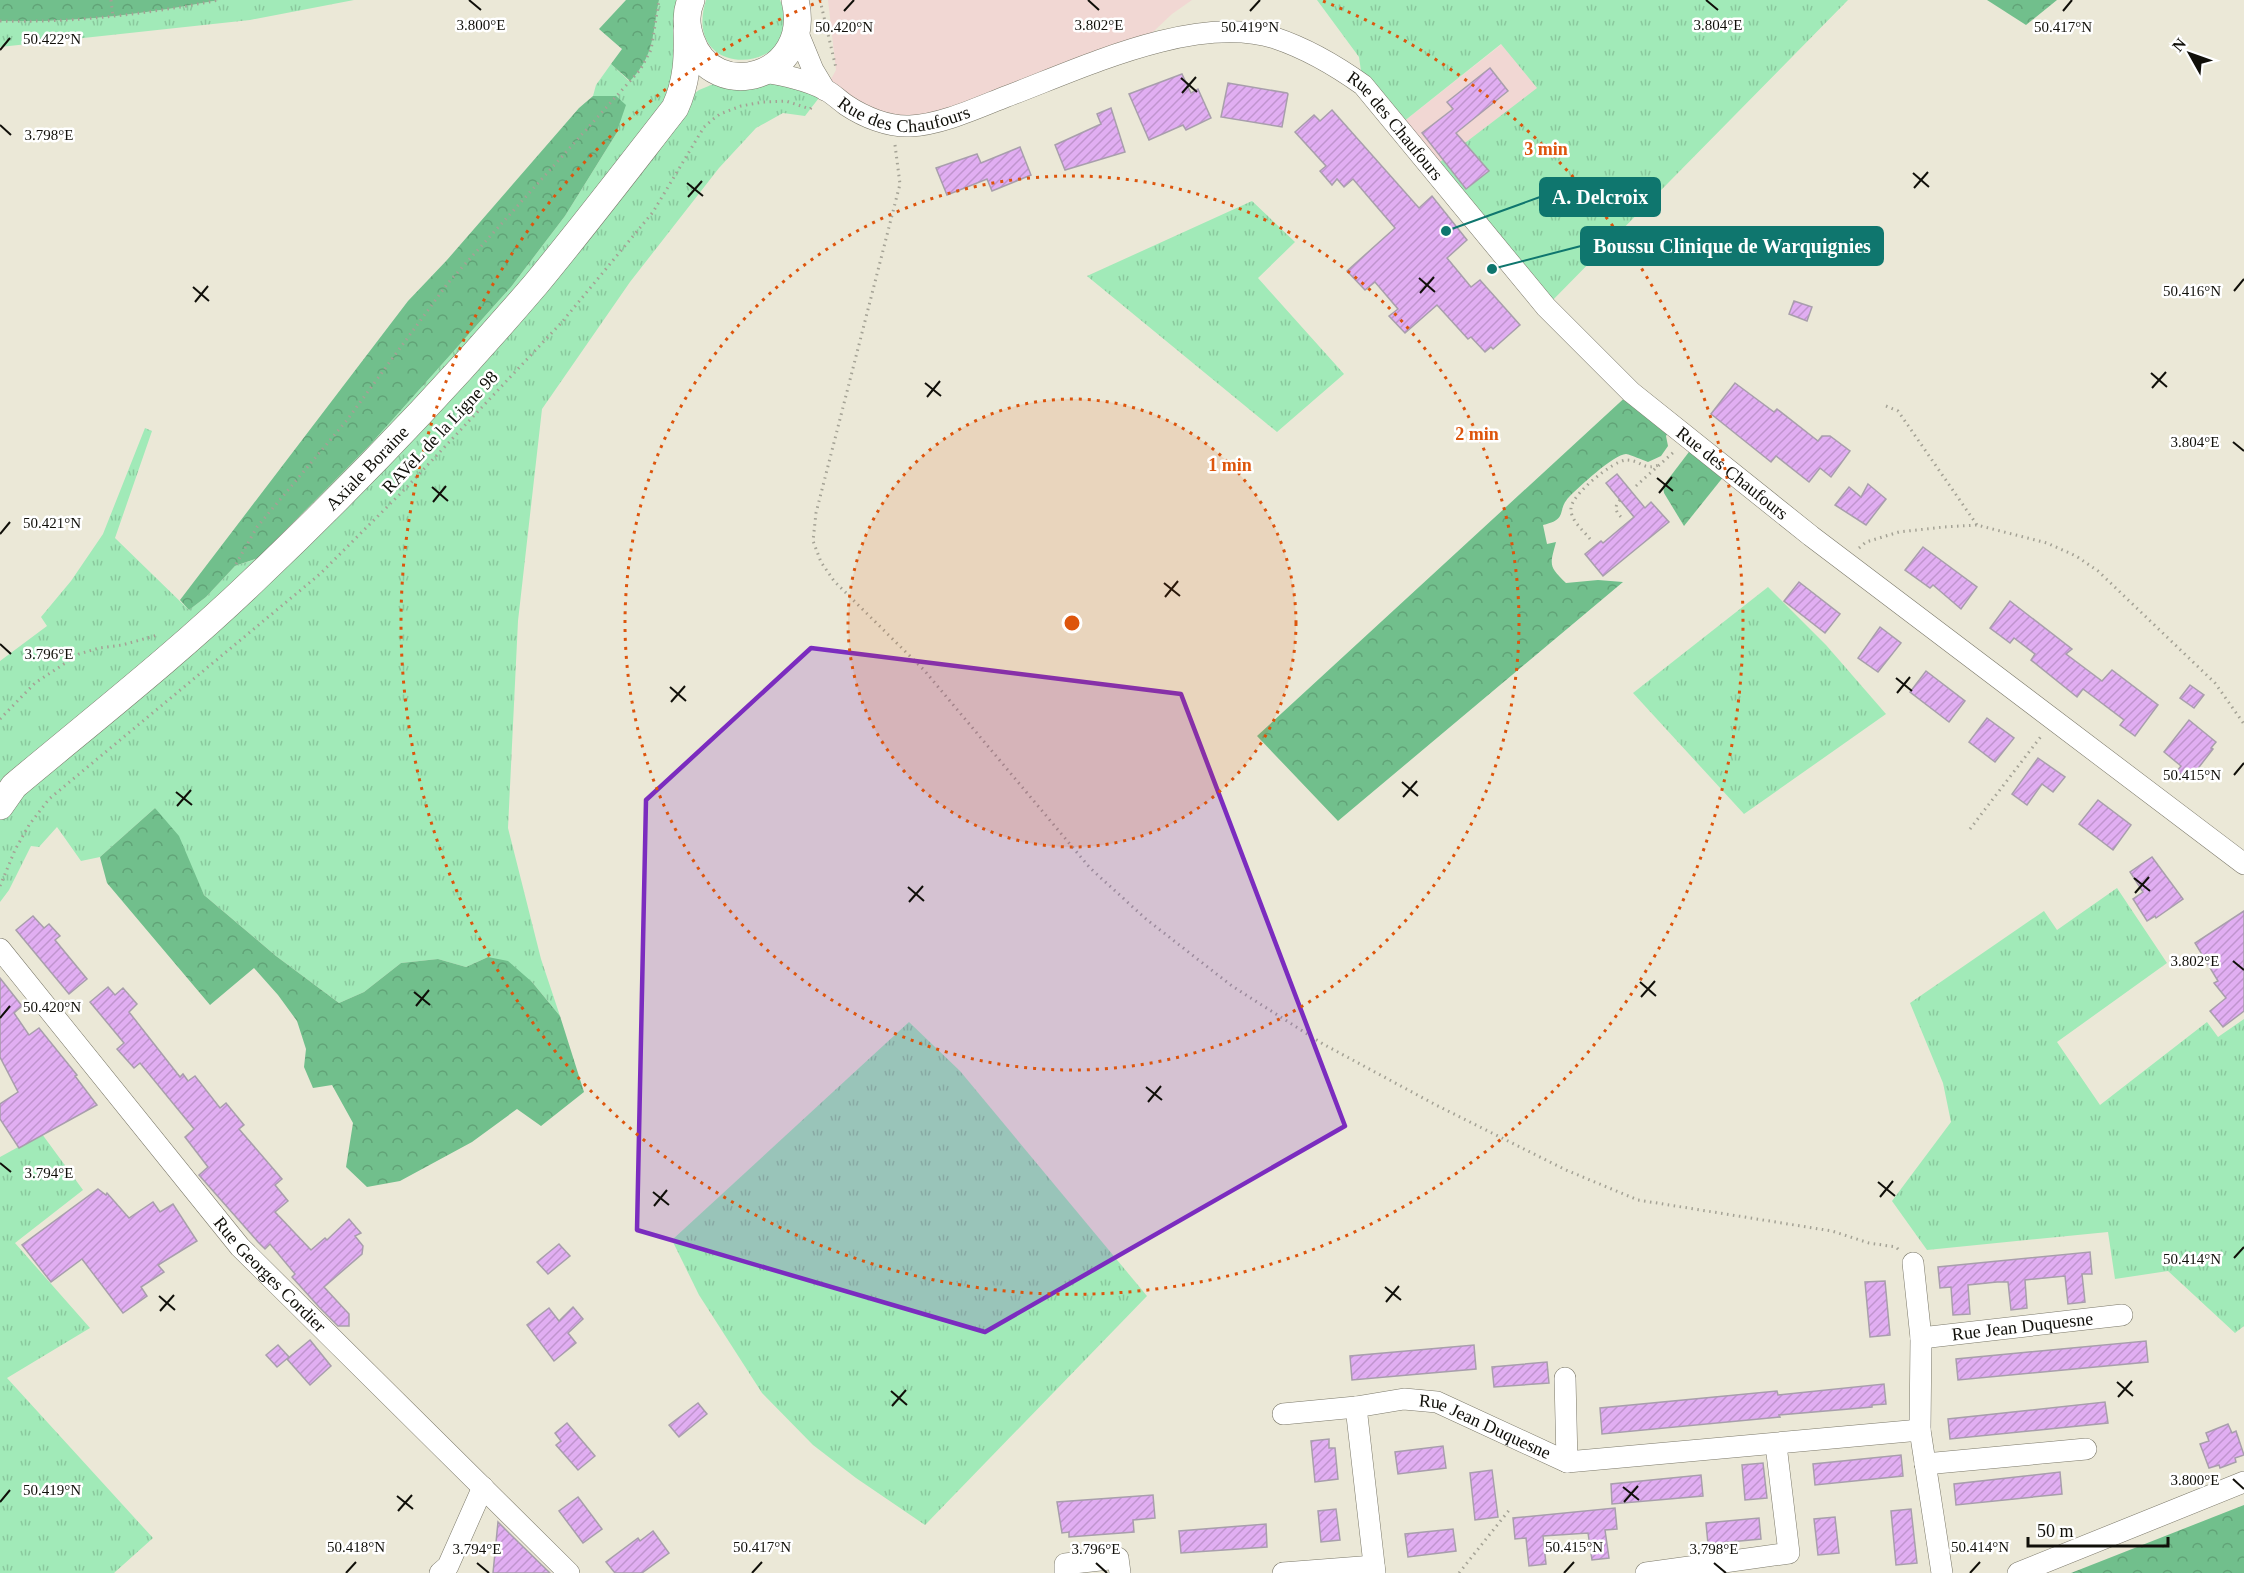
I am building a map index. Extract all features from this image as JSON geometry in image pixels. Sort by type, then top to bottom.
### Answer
[{"type":"main road","points":[[763,72],[779,63],[791,48],[797,31],[798,15],[795,0]]},
{"type":"main road","points":[[688,9],[693,46],[703,61],[733,76]]},
{"type":"main road","name":"Axiale Boraine","points":[[5,794],[251,583],[444,388],[535,284],[675,108],[681,96],[687,68],[688,9]]},
{"type":"main road","name":"Axiale Boraine","points":[[675,108],[699,90],[733,76],[748,76],[763,72]]},
{"type":"street","name":"Rue des Chaufours","points":[[797,31],[813,70],[825,90]]},
{"type":"street","name":"Rue des Chaufours","points":[[763,72],[789,75],[825,90],[871,118],[893,125],[910,126],[927,124],[964,113],[1137,47],[1173,39],[1238,32],[1273,38],[1312,52],[1362,85],[1546,307],[1631,392],[1843,560],[2244,864]]},
{"type":"street","name":"Rue Georges Cordier","points":[[0,950],[240,1247],[569,1573]]},
{"type":"street","points":[[1913,1263],[1921,1338],[1920,1430],[1942,1573]]},
{"type":"street","name":"Rue Jean Duquesne","points":[[1921,1338],[2122,1315]]},
{"type":"street","points":[[1565,1378],[1567,1462]]},
{"type":"street","name":"Rue Jean Duquesne","points":[[1283,1414],[1356,1407],[1404,1399],[1437,1402],[1567,1462],[1776,1445],[1920,1430]]},
{"type":"street","points":[[1283,1573],[1375,1569],[1356,1407]]},
{"type":"street","points":[[1646,1573],[1789,1553],[1776,1445]]},
{"type":"street","points":[[1925,1464],[2086,1449]]},
{"type":"street","points":[[2018,1573],[2244,1482]]},
{"type":"street","points":[[440,1573],[448,1566],[483,1487]]},
{"type":"street","points":[[1065,1573],[1065,1564],[1118,1558],[1120,1573]]},
{"type":"path","points":[[111,0],[113,16]]},
{"type":"path","points":[[0,21],[70,21],[219,0]]},
{"type":"path","points":[[235,566],[257,527],[347,420],[448,283],[640,70],[651,50],[659,0]]},
{"type":"path","points":[[820,0],[836,70],[825,90]]},
{"type":"path","name":"RAVeL de la Ligne 98","points":[[0,886],[15,850],[29,825],[49,799],[320,574],[406,489],[562,322],[653,212],[704,127],[720,114],[741,106],[763,102],[786,101],[810,109],[825,90]]},
{"type":"path","points":[[893,125],[900,184],[819,502],[813,541],[821,562],[834,581],[924,670],[1090,868],[1146,920],[1233,986],[1323,1044],[1436,1105],[1566,1170],[1638,1200],[1832,1231],[1869,1243],[1896,1248],[1913,1263]]},
{"type":"path","points":[[1886,406],[1898,411],[1977,525]]},
{"type":"path","points":[[1636,486],[1687,438]]},
{"type":"path","points":[[1590,539],[1572,516],[1571,505],[1575,498],[1604,471],[1624,460],[1646,468],[1661,464]]},
{"type":"path","points":[[1620,500],[1615,505],[1615,510],[1623,519]]},
{"type":"path","points":[[1843,560],[1866,542],[1899,532],[1944,526],[1977,525],[2047,543],[2076,556],[2098,571],[2215,683],[2244,724]]},
{"type":"path","points":[[0,719],[35,683],[79,654],[158,635],[165,629]]},
{"type":"path","points":[[1970,829],[2053,720]]},
{"type":"path","points":[[1459,1573],[1510,1509]]},
{"type":"highlighted area","points":[[811,648],[1181,694],[1345,1126],[985,1332],[637,1230],[646,800]]},
{"type":"shaded area","points":[[828,0],[1192,0],[1172,14],[1137,47],[910,126],[825,90],[836,70]]},
{"type":"shaded area","points":[[1502,44],[1538,88],[1432,168],[1398,126]]},
{"type":"green space","points":[[0,0],[219,0],[110,16],[55,21],[0,21]]},
{"type":"green space","points":[[219,0],[354,0],[250,20],[0,47],[0,21],[55,21],[110,16]]},
{"type":"green space","points":[[626,0],[659,0],[648,53],[630,81],[611,64],[622,49],[599,29]]},
{"type":"green space","points":[[659,0],[686,0],[676,107],[699,90],[733,76],[825,90],[805,116],[783,113],[756,128],[719,168],[630,282],[542,409],[518,621],[508,828],[541,959],[560,1016],[532,982],[488,957],[466,967],[438,959],[401,963],[364,992],[339,1003],[276,956],[204,895],[191,868],[155,808],[100,857],[81,861],[57,827],[39,847],[31,846],[9,890],[0,902],[0,661],[47,626],[41,617],[71,581],[103,534],[145,428],[152,431],[115,538],[189,610],[206,597],[235,566],[259,558],[369,446],[511,287],[565,216],[616,134],[615,96],[593,96],[596,85],[611,64],[629,81],[655,21]]},
{"type":"green space","points":[[706,0],[780,0],[785,24],[779,43],[764,55],[746,60],[727,57],[711,47],[703,28]]},
{"type":"green space","points":[[1317,0],[1848,0],[1546,307],[1432,168],[1537,88],[1501,44],[1398,126],[1363,85],[1359,57]]},
{"type":"green space","points":[[1987,0],[2057,0],[2026,25]]},
{"type":"green space","points":[[593,96],[616,96],[626,105],[616,134],[565,216],[511,287],[369,446],[258,558],[235,566],[206,597],[189,610],[180,600],[408,301],[447,260],[579,108]]},
{"type":"green space","points":[[1252,201],[1295,242],[1258,278],[1344,374],[1277,432],[1087,276]]},
{"type":"green space","points":[[1631,392],[1672,426],[1666,436],[1668,446],[1661,456],[1648,462],[1626,454],[1613,459],[1569,497],[1556,520],[1543,525],[1547,544],[1556,542],[1552,561],[1553,569],[1566,583],[1598,580],[1623,582],[1338,821],[1257,736]]},
{"type":"green space","points":[[1695,444],[1728,471],[1684,526],[1664,493],[1663,486]]},
{"type":"green space","points":[[1768,587],[1826,645],[1886,714],[1744,814],[1633,693]]},
{"type":"green space","points":[[155,808],[179,836],[204,895],[276,956],[339,1003],[364,992],[401,963],[438,959],[466,967],[488,957],[508,961],[532,982],[560,1016],[584,1092],[541,1126],[517,1109],[472,1142],[400,1181],[367,1187],[346,1167],[353,1123],[332,1085],[313,1088],[304,1067],[306,1049],[297,1021],[278,995],[254,968],[210,1005],[107,883],[100,857]]},
{"type":"green space","points":[[2117,888],[2167,963],[2057,1042],[2100,1105],[2207,1022],[2218,1037],[2244,1019],[2244,1326],[2235,1333],[2168,1271],[2115,1279],[2108,1232],[1927,1250],[1892,1201],[1951,1122],[1943,1083],[1910,1003],[2044,911],[2057,930]]},
{"type":"green space","points":[[909,1022],[960,1071],[1147,1296],[925,1525],[856,1478],[813,1445],[762,1393],[699,1295],[672,1240]]},
{"type":"green space","points":[[42,1134],[83,1190],[15,1243],[90,1328],[7,1378],[153,1538],[114,1573],[0,1573],[0,1157]]},
{"type":"green space","points":[[2244,1505],[2244,1573],[2071,1573]]},
{"type":"building","points":[[1490,68],[1508,91],[1456,133],[1489,171],[1466,189],[1422,133],[1453,109],[1447,102]]},
{"type":"building","points":[[1182,74],[1191,93],[1198,89],[1211,118],[1186,130],[1183,125],[1149,140],[1129,94]]},
{"type":"building","points":[[1228,83],[1287,93],[1282,127],[1221,117]]},
{"type":"building","points":[[1111,108],[1125,152],[1065,170],[1055,145],[1101,124],[1097,114]]},
{"type":"building","points":[[1332,110],[1419,208],[1432,196],[1467,240],[1447,258],[1471,287],[1480,280],[1520,325],[1493,349],[1491,347],[1485,352],[1471,337],[1468,339],[1437,305],[1405,333],[1389,316],[1398,309],[1375,282],[1365,290],[1347,271],[1395,228],[1353,179],[1344,187],[1337,179],[1332,185],[1320,171],[1326,166],[1295,132],[1314,115],[1320,121]]},
{"type":"building","points":[[1020,147],[1031,175],[992,191],[987,179],[947,195],[936,168],[977,154],[981,163]]},
{"type":"building","points":[[1794,301],[1812,307],[1807,321],[1789,314]]},
{"type":"building","points":[[1735,383],[1774,412],[1777,409],[1818,441],[1822,436],[1830,436],[1850,451],[1831,477],[1820,468],[1809,482],[1776,456],[1771,462],[1711,414]]},
{"type":"building","points":[[1617,474],[1645,508],[1651,502],[1669,522],[1603,576],[1585,554],[1601,541],[1603,543],[1634,517],[1606,483]]},
{"type":"building","points":[[1868,484],[1886,499],[1866,525],[1835,505],[1849,487],[1861,497]]},
{"type":"building","points":[[1923,547],[1977,587],[1961,609],[1933,585],[1930,588],[1905,570]]},
{"type":"building","points":[[1799,582],[1840,614],[1825,633],[1784,601]]},
{"type":"building","points":[[2010,601],[2072,649],[2066,654],[2102,681],[2112,670],[2158,705],[2135,736],[2120,725],[2124,720],[2083,689],[2077,697],[2031,660],[2035,654],[2014,638],[2010,643],[1990,628]]},
{"type":"building","points":[[1880,627],[1901,643],[1878,672],[1858,658]]},
{"type":"building","points":[[1926,671],[1965,701],[1949,722],[1910,692]]},
{"type":"building","points":[[2190,685],[2204,695],[2194,708],[2180,698]]},
{"type":"building","points":[[1987,718],[2014,738],[1995,762],[1969,742]]},
{"type":"building","points":[[2189,720],[2216,742],[2189,780],[2177,771],[2181,766],[2164,752]]},
{"type":"building","points":[[2038,758],[2065,777],[2053,792],[2042,784],[2027,805],[2012,794]]},
{"type":"building","points":[[2098,800],[2131,825],[2113,850],[2079,824]]},
{"type":"building","points":[[2152,857],[2183,899],[2156,918],[2155,916],[2147,921],[2133,899],[2143,892],[2130,872]]},
{"type":"building","points":[[2244,911],[2244,1011],[2223,1027],[2210,1011],[2226,998],[2214,983],[2218,981],[2195,943]]},
{"type":"building","points":[[33,916],[44,928],[49,924],[60,936],[55,940],[87,979],[69,994],[16,930]]},
{"type":"building","points":[[0,978],[22,1006],[14,1013],[29,1035],[39,1028],[77,1075],[75,1076],[97,1105],[19,1148],[0,1119],[0,1104],[18,1092],[0,1057]]},
{"type":"building","points":[[108,987],[115,995],[123,988],[137,1004],[129,1012],[180,1077],[183,1074],[188,1081],[195,1076],[220,1108],[226,1103],[244,1125],[239,1129],[282,1179],[275,1185],[288,1201],[275,1212],[311,1250],[325,1238],[327,1240],[349,1219],[361,1233],[355,1236],[363,1246],[362,1254],[324,1287],[349,1314],[349,1326],[338,1326],[319,1307],[292,1277],[295,1274],[270,1244],[265,1249],[199,1175],[208,1167],[185,1137],[194,1129],[140,1063],[134,1068],[117,1049],[124,1043],[90,1002]]},
{"type":"building","points":[[98,1189],[106,1195],[107,1193],[129,1218],[153,1202],[160,1212],[173,1204],[197,1241],[158,1265],[164,1272],[141,1287],[147,1296],[123,1313],[82,1259],[51,1282],[22,1245]]},
{"type":"building","points":[[559,1244],[570,1256],[548,1274],[537,1262]]},
{"type":"building","points":[[2090,1252],[2092,1274],[2082,1274],[2085,1302],[2068,1304],[2065,1276],[2025,1280],[2027,1308],[2011,1310],[2008,1282],[1997,1282],[1968,1285],[1970,1314],[1953,1315],[1951,1287],[1940,1288],[1938,1267]]},
{"type":"building","points":[[1885,1281],[1890,1335],[1870,1337],[1865,1282]]},
{"type":"building","points":[[573,1307],[583,1319],[568,1333],[576,1343],[554,1361],[527,1325],[549,1308],[559,1321]]},
{"type":"building","points":[[310,1340],[331,1366],[310,1385],[287,1359]]},
{"type":"building","points":[[2146,1341],[2148,1362],[1958,1380],[1956,1359]]},
{"type":"building","points":[[278,1345],[289,1357],[277,1367],[266,1355]]},
{"type":"building","points":[[1474,1345],[1476,1369],[1352,1380],[1350,1356]]},
{"type":"building","points":[[1547,1362],[1549,1383],[1494,1387],[1492,1367]]},
{"type":"building","points":[[1884,1384],[1886,1404],[1872,1405],[1872,1407],[1602,1434],[1600,1408],[1777,1391],[1778,1395]]},
{"type":"building","points":[[2105,1402],[2108,1423],[1950,1439],[1948,1419]]},
{"type":"building","points":[[698,1403],[707,1414],[679,1437],[669,1425]]},
{"type":"building","points":[[567,1423],[595,1456],[578,1470],[556,1445],[561,1441],[555,1433]]},
{"type":"building","points":[[2228,1424],[2232,1433],[2236,1431],[2244,1455],[2235,1458],[2236,1462],[2220,1468],[2219,1465],[2209,1468],[2200,1444],[2209,1441],[2206,1433]]},
{"type":"building","points":[[1329,1439],[1329,1448],[1335,1448],[1338,1479],[1315,1482],[1311,1441]]},
{"type":"building","points":[[1443,1446],[1446,1468],[1398,1474],[1395,1452]]},
{"type":"building","points":[[1901,1455],[1903,1476],[1815,1485],[1813,1464]]},
{"type":"building","points":[[1763,1463],[1767,1498],[1745,1500],[1742,1465]]},
{"type":"building","points":[[1492,1470],[1498,1517],[1475,1520],[1470,1473]]},
{"type":"building","points":[[2060,1472],[2062,1494],[1956,1505],[1954,1484]]},
{"type":"building","points":[[1701,1475],[1703,1496],[1612,1504],[1611,1484]]},
{"type":"building","points":[[1153,1495],[1155,1518],[1133,1520],[1134,1532],[1069,1537],[1069,1532],[1062,1533],[1057,1502]]},
{"type":"building","points":[[578,1497],[602,1529],[583,1543],[559,1511]]},
{"type":"building","points":[[1615,1508],[1617,1529],[1605,1530],[1609,1558],[1592,1560],[1588,1533],[1543,1536],[1546,1564],[1529,1566],[1526,1538],[1515,1539],[1513,1518]]},
{"type":"building","points":[[1336,1509],[1340,1540],[1321,1542],[1318,1511]]},
{"type":"building","points":[[1911,1509],[1917,1563],[1896,1565],[1891,1511]]},
{"type":"building","points":[[1835,1517],[1839,1553],[1818,1555],[1814,1519]]},
{"type":"building","points":[[1759,1518],[1761,1539],[1708,1544],[1706,1523]]},
{"type":"building","points":[[498,1522],[512,1536],[550,1573],[493,1573]]},
{"type":"building","points":[[1266,1524],[1267,1547],[1181,1553],[1179,1531]]},
{"type":"building","points":[[1453,1529],[1456,1551],[1408,1557],[1405,1534]]},
{"type":"building","points":[[653,1531],[669,1553],[642,1573],[615,1573],[606,1562],[638,1538],[640,1541]]},
{"type":"place","name":"A. Delcroix","points":[[1446,231]]},
{"type":"place","name":"Boussu Clinique de Warquignies","points":[[1492,269]]}]
